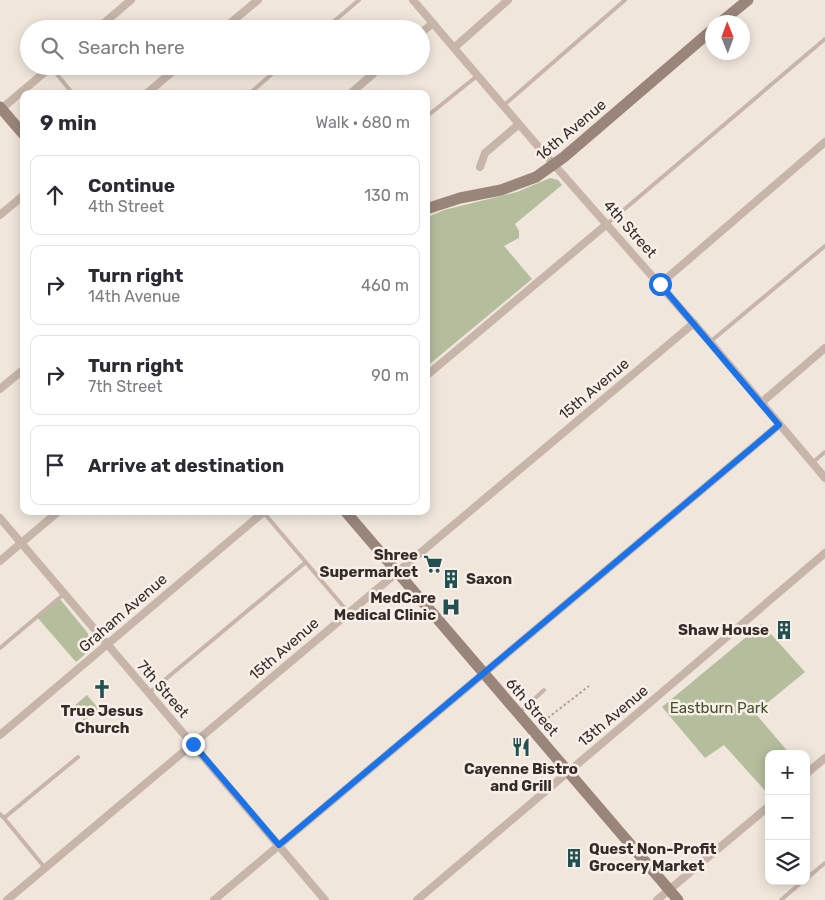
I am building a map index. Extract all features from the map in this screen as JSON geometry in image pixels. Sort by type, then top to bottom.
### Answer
[{"type":"street","points":[[108,20],[131,0]]},
{"type":"street","points":[[234,20],[258,0]]},
{"type":"street","name":"4th Street","points":[[413,0],[455,47],[518,124],[694,323],[825,478]]},
{"type":"street","points":[[455,47],[508,0]]},
{"type":"street","points":[[730,15],[748,0]]},
{"type":"street","points":[[430,26],[434,23]]},
{"type":"street","name":"16th Avenue","points":[[430,208],[460,198],[511,187],[536,177],[554,164],[705,36]]},
{"type":"street","points":[[23,90],[42,75]]},
{"type":"street","points":[[151,90],[168,75]]},
{"type":"street","points":[[355,90],[372,75]]},
{"type":"street","points":[[20,93],[1,108],[20,130]]},
{"type":"street","points":[[480,167],[485,153],[518,124]]},
{"type":"street","points":[[660,284],[825,142]]},
{"type":"street","points":[[0,215],[20,198]]},
{"type":"street","points":[[430,373],[607,224]]},
{"type":"street","name":"15th Avenue","points":[[7,900],[694,323]]},
{"type":"street","points":[[762,402],[825,348]]},
{"type":"street","points":[[0,389],[20,372]]},
{"type":"street","points":[[214,900],[779,425]]},
{"type":"street","points":[[0,561],[54,515]]},
{"type":"street","name":"Graham Avenue","points":[[0,735],[260,515]]},
{"type":"street","name":"6th Street","points":[[347,515],[678,900]]},
{"type":"street","name":"7th Street","points":[[0,518],[279,845],[321,898]]},
{"type":"street","name":"13th Avenue","points":[[417,900],[825,552]]},
{"type":"street","points":[[810,771],[825,758]]},
{"type":"street","points":[[657,900],[765,809]]},
{"type":"lane","points":[[336,20],[359,0]]},
{"type":"lane","points":[[503,106],[625,0]]},
{"type":"lane","points":[[607,224],[825,39]]},
{"type":"lane","points":[[58,75],[69,90]]},
{"type":"lane","points":[[254,90],[271,75]]},
{"type":"lane","points":[[430,114],[477,75]]},
{"type":"lane","points":[[710,342],[825,246]]},
{"type":"lane","points":[[812,463],[825,452]]},
{"type":"lane","points":[[267,515],[348,612]]},
{"type":"lane","points":[[149,693],[306,562]]},
{"type":"lane","points":[[0,648],[64,594]]},
{"type":"lane","points":[[518,714],[544,690]]},
{"type":"lane","points":[[4,818],[78,757]]},
{"type":"lane","points":[[0,814],[45,868]]},
{"type":"lane","points":[[810,876],[825,863]]},
{"type":"lane","points":[[781,900],[798,885]]},
{"type":"path","points":[[540,724],[589,686]]},
{"type":"green space","points":[[550,178],[558,180],[562,185],[515,224],[519,231],[519,238],[504,246],[532,279],[430,364],[430,216],[444,210],[517,192]]},
{"type":"green space","points":[[59,598],[89,637],[88,649],[76,662],[36,616]]},
{"type":"green space","name":"Eastburn Park","points":[[762,624],[805,672],[755,713],[787,750],[765,750],[765,791],[724,745],[705,758],[662,707]]},
{"type":"green space","points":[[87,695],[99,709],[84,721],[73,707]]},
{"type":"place","name":"Shree Supermarket","points":[[433,564]]},
{"type":"place","name":"Saxon","points":[[451,579]]},
{"type":"place","name":"MedCare Medical Clinic","points":[[451,607]]},
{"type":"place","name":"Shaw House","points":[[784,630]]},
{"type":"place","name":"True Jesus Church","points":[[102,689]]},
{"type":"place","name":"Cayenne Bistro and Grill","points":[[521,747]]},
{"type":"place","name":"Quest Non-Profit Grocery Market","points":[[574,858]]},
{"type":"route","points":[[193,744],[279,845],[779,425],[762,402],[660,284]]}]
